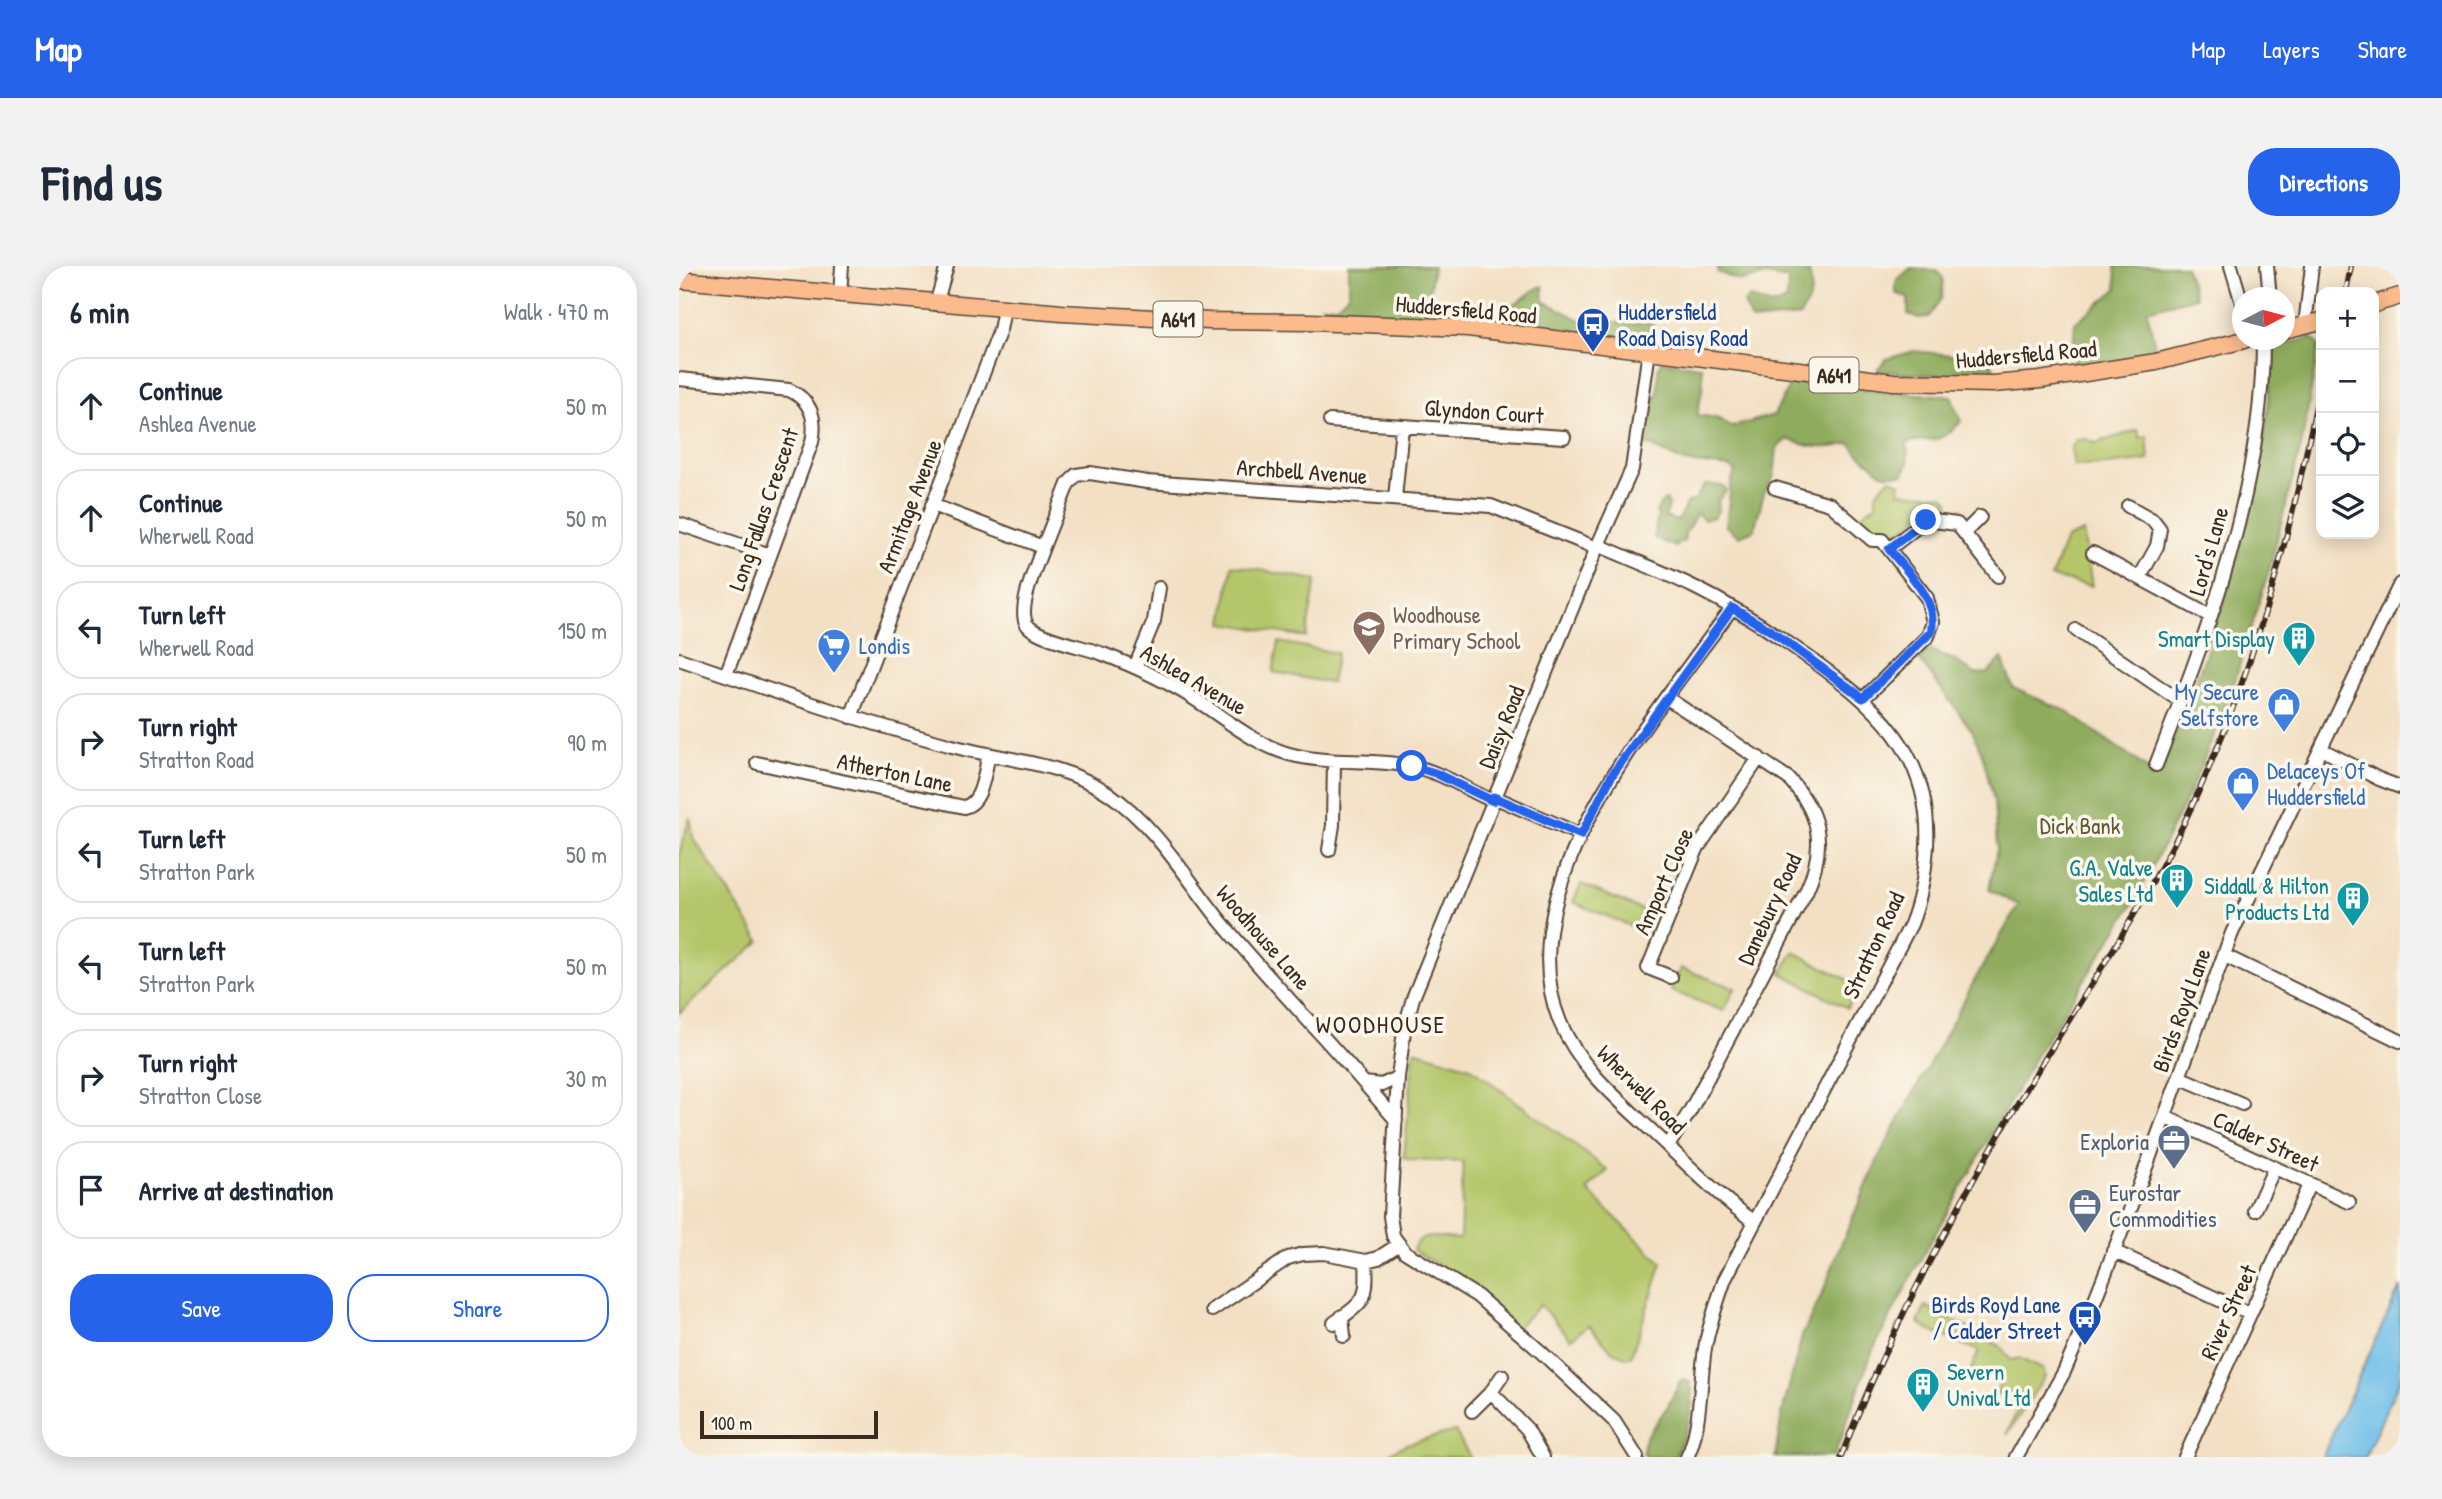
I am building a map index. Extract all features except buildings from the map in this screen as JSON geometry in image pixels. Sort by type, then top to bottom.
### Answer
[{"type":"main road","name":"Huddersfield Road","points":[[679,280],[1004,309],[1210,321],[1468,328],[1893,383],[1993,384],[2040,380],[2143,364],[2232,343]]},
{"type":"main road","points":[[2379,302],[2400,296]]},
{"type":"main road","points":[[2295,327],[2315,322]]},
{"type":"street","points":[[840,295],[842,266]]},
{"type":"street","points":[[936,304],[947,266]]},
{"type":"street","points":[[2231,266],[2237,287]]},
{"type":"street","points":[[2267,266],[2269,287]]},
{"type":"street","points":[[2312,266],[2315,322]]},
{"type":"street","name":"Armitage Avenue","points":[[851,717],[1000,330],[1004,309]]},
{"type":"street","name":"Lord's Lane","points":[[2156,765],[2232,549],[2247,488],[2258,414],[2262,350]]},
{"type":"street","name":"Daisy Road","points":[[1398,1077],[1405,1031],[1419,982],[1597,546],[1632,469],[1649,351]]},
{"type":"street","name":"Long Fallas Crescent","points":[[679,379],[784,388],[798,394],[811,410],[814,425],[812,442],[726,675]]},
{"type":"street","name":"Glyndon Court","points":[[1329,421],[1564,437]]},
{"type":"street","name":"Glyndon Court","points":[[1395,498],[1402,427]]},
{"type":"street","name":"Archbell Avenue","points":[[1043,547],[1063,492],[1073,477],[1083,473],[1147,482],[1395,498],[1499,508],[1597,546]]},
{"type":"street","points":[[1775,488],[1830,504],[1872,540],[1882,540],[1927,598],[1932,612],[1929,636],[1863,698]]},
{"type":"street","points":[[932,505],[1043,547]]},
{"type":"street","points":[[2128,506],[2153,520],[2160,529],[2157,546],[2140,577]]},
{"type":"street","points":[[1964,533],[1980,517]]},
{"type":"street","points":[[1889,549],[1926,520],[1957,524],[1998,576]]},
{"type":"street","points":[[679,524],[770,555]]},
{"type":"street","name":"Stratton Road","points":[[1597,546],[1694,587],[1732,608],[1771,631],[1863,698],[1901,742],[1918,775],[1928,820],[1924,881],[1916,912],[1905,937],[1725,1279],[1705,1346],[1695,1437],[1687,1457]]},
{"type":"street","name":"Ashlea Avenue","points":[[1043,547],[1025,603],[1024,618],[1028,626],[1040,634],[1086,647],[1135,667],[1193,698],[1260,743],[1291,754],[1335,761],[1399,764],[1425,769],[1493,799]]},
{"type":"street","points":[[2093,553],[2210,616]]},
{"type":"street","name":"Birds Royd Lane","points":[[2016,1457],[2064,1372],[2092,1307],[2165,1118],[2223,955],[2400,584]]},
{"type":"street","points":[[1135,667],[1154,621],[1159,588]]},
{"type":"street","name":"Wherwell Road","points":[[1732,608],[1612,775],[1581,835],[1556,901],[1550,926],[1549,968],[1555,1007],[1571,1044],[1586,1066],[1668,1146],[1755,1222]]},
{"type":"street","points":[[2077,630],[2180,702]]},
{"type":"street","name":"Woodhouse Lane","points":[[679,659],[851,717],[989,755],[1048,766],[1081,778],[1108,793],[1163,845],[1224,926],[1396,1120]]},
{"type":"street","name":"Danebury Road","points":[[1667,698],[1788,778],[1808,804],[1818,834],[1818,862],[1806,892],[1690,1111],[1668,1146]]},
{"type":"street","points":[[2321,749],[2400,787]]},
{"type":"street","name":"Atherton Lane","points":[[757,763],[964,807],[970,806],[978,797],[989,755]]},
{"type":"street","name":"Amport Close","points":[[1671,977],[1649,968],[1667,920],[1700,843],[1759,758]]},
{"type":"street","points":[[1329,850],[1333,825],[1335,761]]},
{"type":"street","points":[[1493,799],[1581,835]]},
{"type":"street","points":[[2223,955],[2400,1041]]},
{"type":"street","points":[[1364,1083],[1383,1085],[1398,1077]]},
{"type":"street","points":[[1398,1077],[1390,1216],[1391,1231],[1398,1245],[1412,1259],[1476,1296],[1541,1352],[1613,1421],[1637,1457]]},
{"type":"street","points":[[2179,1077],[2242,1104]]},
{"type":"street","name":"Calder Street","points":[[2165,1118],[2349,1202]]},
{"type":"street","points":[[2255,1210],[2274,1169]]},
{"type":"street","name":"River Street","points":[[2185,1457],[2309,1185]]},
{"type":"street","points":[[1212,1310],[1288,1258],[1324,1253],[1366,1261],[1378,1258],[1398,1245]]},
{"type":"street","points":[[2113,1251],[2250,1314]]},
{"type":"street","points":[[1345,1336],[1338,1320],[1364,1298],[1367,1284],[1366,1261]]},
{"type":"street","points":[[1472,1411],[1502,1376]]},
{"type":"street","points":[[1491,1392],[1527,1429],[1543,1457]]},
{"type":"green space","points":[[1349,266],[1433,266],[1426,320],[1319,314],[1322,305],[1337,305],[1349,293]]},
{"type":"green space","points":[[1718,266],[1807,266],[1811,281],[1810,297],[1800,316],[1751,321],[1744,303],[1749,298],[1772,306],[1787,300],[1788,279],[1767,275],[1741,281],[1717,272]]},
{"type":"green space","points":[[2115,266],[2185,266],[2196,297],[2147,310],[2157,355],[2072,372],[2075,323],[2117,289]]},
{"type":"green space","points":[[1911,268],[1937,271],[1943,278],[1942,297],[1929,317],[1919,318],[1908,314],[1908,298],[1896,293],[1896,281]]},
{"type":"green space","points":[[1543,286],[1544,301],[1588,324],[1633,324],[1652,320],[1654,333],[1651,342],[1469,321],[1464,318],[1469,311],[1495,309],[1513,304]]},
{"type":"green space","name":"Dick Bank","points":[[2312,338],[2316,342],[2316,362],[2302,442],[2268,574],[2232,690],[2186,800],[2135,901],[2037,1054],[1917,1266],[1872,1352],[1834,1457],[1775,1457],[1782,1414],[1802,1336],[1879,1157],[1978,974],[2019,905],[1989,890],[1997,849],[1994,801],[1983,757],[1973,732],[1919,659],[1928,649],[1956,661],[1975,674],[1988,673],[2002,658],[2013,688],[2064,710],[2158,776],[2203,663],[2240,546],[2262,453],[2273,350],[2295,350],[2295,341]]},
{"type":"green space","points":[[1914,351],[1989,359],[1996,373],[1993,378],[1877,370],[1886,359]]},
{"type":"green space","points":[[1662,361],[1702,367],[1703,386],[1697,415],[1717,418],[1732,427],[1774,415],[1793,379],[1870,391],[1952,396],[1962,421],[1940,438],[1907,443],[1908,462],[1904,474],[1883,474],[1850,443],[1819,447],[1787,439],[1777,448],[1774,476],[1764,493],[1754,530],[1739,536],[1726,526],[1735,471],[1730,467],[1684,462],[1644,443],[1642,429],[1646,413],[1658,392],[1658,369]]},
{"type":"green space","points":[[2138,430],[2140,438],[2147,436],[2149,460],[2074,466],[2071,448],[2077,440],[2085,439],[2096,443]]},
{"type":"green space","points":[[1890,478],[1900,483],[1899,492],[1944,495],[1949,501],[1949,516],[1922,513],[1900,532],[1888,535],[1881,534],[1856,519],[1876,504],[1876,493]]},
{"type":"green space","points":[[1705,484],[1723,486],[1727,490],[1718,500],[1719,509],[1714,517],[1704,520],[1697,513],[1685,534],[1684,542],[1679,542],[1676,547],[1654,538],[1658,515],[1656,512],[1662,502],[1667,500],[1669,506],[1665,517],[1678,521],[1687,502],[1694,501]]},
{"type":"green space","points":[[2083,532],[2092,586],[2051,577],[2066,539]]},
{"type":"green space","points":[[1232,565],[1316,580],[1306,637],[1223,623]]},
{"type":"green space","points":[[1279,642],[1337,653],[1331,683],[1273,672]]},
{"type":"green space","points":[[690,817],[693,837],[760,941],[679,1013],[679,854]]},
{"type":"green space","points":[[1581,884],[1652,914],[1644,932],[1573,902]]},
{"type":"green space","points":[[1794,952],[1858,985],[1847,1008],[1781,973]]},
{"type":"green space","points":[[1681,968],[1735,988],[1724,1011],[1671,991]]},
{"type":"green space","points":[[1414,1050],[1470,1067],[1608,1170],[1587,1190],[1662,1263],[1631,1356],[1627,1358],[1611,1350],[1589,1325],[1571,1339],[1540,1305],[1516,1328],[1474,1287],[1413,1250],[1420,1240],[1426,1238],[1460,1239],[1463,1162],[1409,1160],[1404,1157]]},
{"type":"green space","points":[[1926,1306],[2000,1346],[2011,1360],[2019,1358],[2044,1370],[2045,1376],[2007,1435],[2020,1402],[1996,1393],[2003,1375],[1971,1370],[1979,1351],[1926,1329],[1918,1322]]},
{"type":"green space","points":[[1681,1380],[1690,1382],[1692,1400],[1689,1420],[1675,1457],[1648,1457],[1643,1453],[1645,1438],[1668,1406]]},
{"type":"green space","points":[[1455,1431],[1470,1457],[1382,1457],[1406,1444]]},
{"type":"water","points":[[2400,1287],[2400,1379],[2365,1457],[2322,1457]]},
{"type":"railway","points":[[2347,287],[2351,266]]},
{"type":"railway","points":[[1841,1457],[1877,1369],[1940,1241],[2010,1116],[2154,880],[2199,790],[2223,734],[2263,619],[2295,501],[2316,406]]},
{"type":"place","name":"Huddersfield Road Daisy Road","points":[[1593,354]]},
{"type":"place","name":"Woodhouse Primary School","points":[[1369,657]]},
{"type":"place","name":"Smart Display","points":[[2299,668]]},
{"type":"place","name":"Londis","points":[[834,675]]},
{"type":"place","name":"My Secure Selfstore","points":[[2284,734]]},
{"type":"place","name":"Delaceys Of Huddersfield","points":[[2243,813]]},
{"type":"place","name":"G.A. Valve Sales Ltd","points":[[2177,910]]},
{"type":"place","name":"Siddall & Hilton Products Ltd","points":[[2353,928]]},
{"type":"place","name":"Exploria","points":[[2174,1171]]},
{"type":"place","name":"Eurostar Commodities","points":[[2085,1235]]},
{"type":"place","name":"Birds Royd Lane / Calder Street","points":[[2085,1347]]},
{"type":"place","name":"Severn Unival Ltd","points":[[1923,1414]]},
{"type":"district","name":"WOODHOUSE","points":[[1381,1024]]},
{"type":"route","points":[[1412,766],[1445,777],[1493,801],[1494,797],[1581,835],[1612,775],[1732,608],[1771,631],[1863,698],[1931,632],[1933,617],[1930,603],[1889,549],[1926,520]]}]
